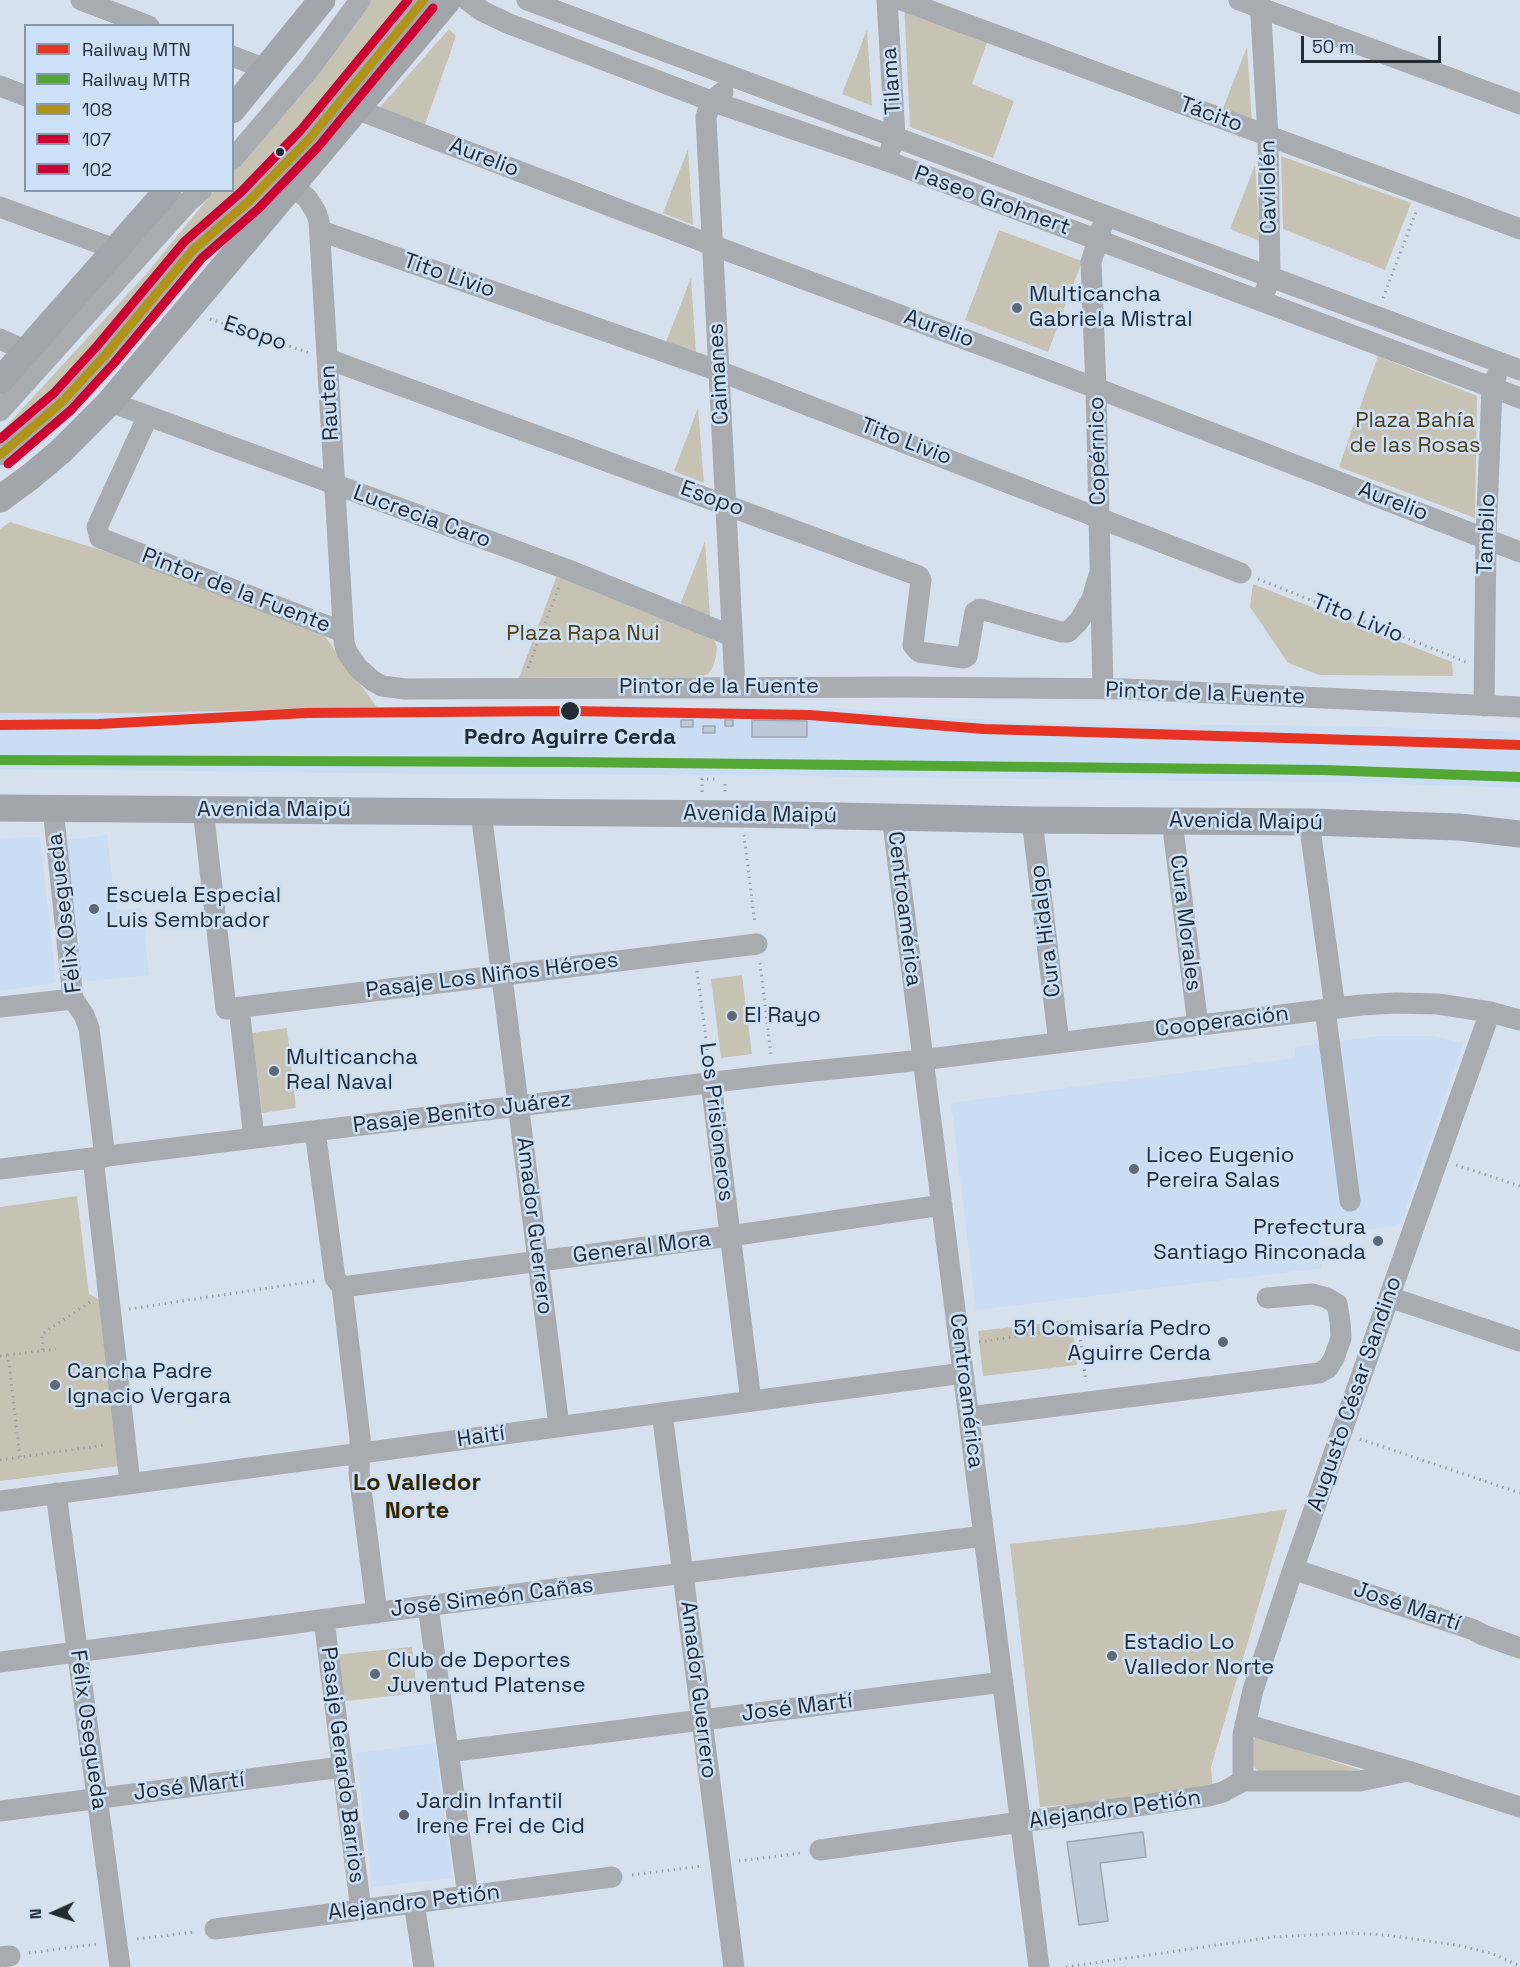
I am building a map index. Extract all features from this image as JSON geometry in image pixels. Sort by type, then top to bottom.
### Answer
[{"type":"main road","points":[[234,108],[322,0]]},
{"type":"main road","points":[[0,499],[60,452],[110,402],[448,0]]},
{"type":"main road","points":[[0,381],[166,192]]},
{"type":"main road","name":"Avenida Maipú","points":[[0,808],[741,814],[1032,820],[1309,822],[1459,827],[1520,834]]},
{"type":"street","points":[[81,0],[144,24]]},
{"type":"street","points":[[234,158],[311,67],[360,0]]},
{"type":"street","points":[[0,455],[62,402],[106,354],[193,250],[249,201],[309,139],[424,0]]},
{"type":"street","name":"Paseo Grohnert","points":[[467,0],[482,11],[507,23],[711,101],[887,161],[1520,398]]},
{"type":"street","name":"Paseo Grohnert","points":[[527,0],[1510,366]]},
{"type":"street","name":"Tilama","points":[[887,0],[895,136],[887,161]]},
{"type":"street","name":"Tácito","points":[[901,0],[1520,229]]},
{"type":"street","points":[[1239,0],[1260,4],[1520,104]]},
{"type":"street","name":"Cavilolén","points":[[1260,4],[1268,136],[1270,278],[1261,301]]},
{"type":"street","points":[[234,57],[266,69]]},
{"type":"street","points":[[711,101],[743,79]]},
{"type":"street","points":[[0,86],[24,95]]},
{"type":"street","name":"Caimanes","points":[[711,101],[706,117],[735,687]]},
{"type":"street","name":"Aurelio","points":[[356,109],[1096,388],[1520,552]]},
{"type":"street","name":"Rauten","points":[[292,186],[312,205],[320,221],[343,632]]},
{"type":"street","points":[[0,411],[200,192]]},
{"type":"street","points":[[0,207],[115,249]]},
{"type":"street","name":"Copérnico","points":[[1103,689],[1091,262],[1106,215]]},
{"type":"street","name":"Tito Livio","points":[[321,231],[719,371],[1099,516],[1241,573]]},
{"type":"street","points":[[0,339],[27,351]]},
{"type":"street","name":"Esopo","points":[[328,359],[919,576],[921,580],[913,645],[919,652],[964,658],[967,656],[975,612],[980,609],[1068,632],[1079,621],[1092,599],[1099,575]]},
{"type":"street","name":"Tambilo","points":[[1484,706],[1486,538],[1492,388],[1510,366]]},
{"type":"street","name":"Lucrecia Caro","points":[[110,402],[566,569],[732,636]]},
{"type":"street","name":"Pintor de la Fuente","points":[[148,416],[97,527],[100,538],[343,632],[347,652],[352,661],[365,675],[382,686],[405,690],[735,687],[1103,689],[1520,707]]},
{"type":"street","name":"Félix Osegueda","points":[[53,808],[73,999],[84,1015],[89,1028],[110,1305],[130,1483]]},
{"type":"street","points":[[203,809],[232,1008],[254,1138]]},
{"type":"street","name":"Amador Guerrero","points":[[481,812],[559,1426]]},
{"type":"street","name":"Centroamérica","points":[[892,816],[1039,1967]]},
{"type":"street","name":"Cura Hidalgo","points":[[1032,820],[1059,1043]]},
{"type":"street","name":"Cura Morales","points":[[1172,821],[1198,1025]]},
{"type":"street","points":[[1309,822],[1350,1201]]},
{"type":"street","name":"Pasaje Los Niños Héroes","points":[[232,1008],[757,944]]},
{"type":"street","points":[[0,1007],[73,999]]},
{"type":"street","name":"Cooperación","points":[[924,1060],[1380,1003],[1412,1002],[1464,1007],[1520,1020]]},
{"type":"street","name":"Augusto César Sandino","points":[[1243,1781],[1242,1754],[1252,1690],[1490,1012]]},
{"type":"street","name":"Pasaje Benito Juárez","points":[[0,1169],[711,1082],[924,1060]]},
{"type":"street","name":"Los Prisioneros","points":[[711,1082],[751,1401]]},
{"type":"street","points":[[315,1131],[360,1438],[359,1473],[377,1613]]},
{"type":"street","name":"General Mora","points":[[339,1283],[539,1262],[942,1205]]},
{"type":"street","points":[[969,1417],[1319,1373],[1328,1368],[1341,1338],[1337,1304],[1313,1294],[1267,1298]]},
{"type":"street","points":[[1389,1297],[1520,1341]]},
{"type":"street","name":"Haití","points":[[0,1501],[963,1373]]},
{"type":"street","name":"Amador Guerrero","points":[[662,1413],[734,1967]]},
{"type":"street","name":"Félix Osegueda","points":[[56,1493],[120,1967]]},
{"type":"street","name":"José Simeón Cañas","points":[[0,1662],[555,1589],[984,1536]]},
{"type":"street","name":"José Martí","points":[[1293,1569],[1474,1630],[1520,1648]]},
{"type":"street","points":[[428,1606],[468,1896]]},
{"type":"street","name":"Pasaje Gerardo Barrios","points":[[324,1620],[361,1910]]},
{"type":"street","name":"José Martí","points":[[448,1752],[1003,1682]]},
{"type":"street","name":"Alejandro Petión","points":[[1245,1724],[1408,1771],[1520,1807]]},
{"type":"street","name":"José Martí","points":[[1,1811],[342,1767]]},
{"type":"street","name":"Alejandro Petión","points":[[820,1850],[1021,1824],[1208,1796],[1223,1792],[1243,1781],[1360,1781],[1408,1771]]},
{"type":"street","name":"Alejandro Petión","points":[[215,1929],[612,1877]]},
{"type":"street","points":[[414,1903],[424,1967]]},
{"type":"path","points":[[1377,316],[1422,193]]},
{"type":"path","name":"Esopo","points":[[187,311],[328,359]]},
{"type":"path","points":[[521,689],[566,569]]},
{"type":"path","name":"Tito Livio","points":[[1241,573],[1485,670]]},
{"type":"path","points":[[702,797],[702,779],[718,779]]},
{"type":"path","points":[[741,814],[773,1075]]},
{"type":"path","name":"Los Prisioneros","points":[[694,951],[711,1082]]},
{"type":"path","points":[[1438,1158],[1520,1186]]},
{"type":"path","points":[[43,1350],[42,1334],[93,1300],[110,1305],[339,1283]]},
{"type":"path","points":[[960,1345],[1112,1323]]},
{"type":"path","points":[[1079,1328],[1088,1402]]},
{"type":"path","points":[[0,1356],[56,1349]]},
{"type":"path","points":[[8,1355],[20,1457]]},
{"type":"path","points":[[1341,1433],[1520,1494]]},
{"type":"path","points":[[0,1460],[125,1443]]},
{"type":"path","points":[[1066,1967],[1273,1938],[1348,1933],[1456,1945],[1491,1953],[1520,1966]]},
{"type":"shaded area","points":[[388,707],[839,708],[1036,723],[1339,726],[1520,732],[1520,788],[1339,782],[0,769],[0,713],[143,713]]},
{"type":"shaded area","name":"Escuela Especial Luis Sembrador","points":[[107,835],[116,910],[142,908],[149,975],[81,982],[66,840]]},
{"type":"shaded area","points":[[40,837],[56,983],[0,991],[0,838]]},
{"type":"shaded area","name":"Liceo Eugenio Pereira Salas","points":[[1378,1036],[1434,1036],[1463,1043],[1401,1223],[1393,1227],[1318,1234],[1322,1268],[976,1310],[951,1103],[1295,1058],[1295,1047]]},
{"type":"shaded area","name":"Jardin Infantil Irene Frei de Cid","points":[[435,1743],[452,1878],[372,1887],[356,1753]]},
{"type":"green space","points":[[369,0],[408,0],[410,2],[326,97],[198,233],[73,381],[0,447],[0,433],[146,274],[213,192],[234,192],[234,167]]},
{"type":"green space","points":[[904,2],[990,34],[972,84],[1014,101],[993,158],[910,127]]},
{"type":"green space","points":[[449,29],[456,36],[423,130],[375,113]]},
{"type":"green space","points":[[867,30],[872,106],[842,94]]},
{"type":"green space","points":[[1247,47],[1252,123],[1222,111]]},
{"type":"green space","points":[[688,149],[693,225],[663,213]]},
{"type":"green space","points":[[1281,156],[1411,203],[1385,270],[1283,229]]},
{"type":"green space","points":[[1255,165],[1260,241],[1230,229]]},
{"type":"green space","name":"Multicancha Gabriela Mistral","points":[[999,230],[1082,261],[1048,352],[965,320]]},
{"type":"green space","points":[[691,278],[696,354],[666,342]]},
{"type":"green space","name":"Plaza Bahía de las Rosas","points":[[1378,356],[1477,396],[1475,518],[1339,467]]},
{"type":"green space","points":[[698,408],[704,483],[674,471]]},
{"type":"green space","points":[[10,522],[117,555],[324,635],[377,707],[143,713],[0,713],[0,529]]},
{"type":"green space","points":[[705,541],[710,617],[680,605]]},
{"type":"green space","name":"Plaza Rapa Nui","points":[[557,575],[713,637],[717,647],[713,667],[708,674],[700,677],[519,678]]},
{"type":"green space","points":[[1253,584],[1452,662],[1453,676],[1319,675],[1288,663],[1250,607]]},
{"type":"green space","name":"El Rayo","points":[[742,975],[752,1054],[721,1058],[711,979]]},
{"type":"green space","name":"Multicancha Real Naval","points":[[287,1028],[296,1108],[262,1113],[252,1033]]},
{"type":"green space","name":"Cancha Padre Ignacio Vergara","points":[[77,1196],[89,1294],[100,1300],[120,1466],[0,1481],[0,1207]]},
{"type":"green space","points":[[1072,1320],[1077,1365],[983,1376],[978,1331]]},
{"type":"green space","name":"Estadio Lo Valledor Norte","points":[[1287,1509],[1211,1767],[1213,1792],[1040,1807],[1010,1544],[1191,1524]]},
{"type":"green space","name":"Club de Deportes Juventud Platense","points":[[412,1647],[417,1693],[338,1702],[333,1655]]},
{"type":"green space","points":[[1258,1736],[1360,1770],[1266,1776],[1252,1766],[1250,1743]]},
{"type":"building","points":[[681,720],[693,720],[693,727],[681,727]]},
{"type":"building","points":[[725,720],[733,720],[733,726],[725,726]]},
{"type":"building","points":[[752,720],[807,721],[807,737],[752,737]]},
{"type":"building","points":[[703,726],[715,726],[715,733],[703,733]]},
{"type":"building","points":[[1143,1832],[1146,1857],[1100,1863],[1108,1921],[1079,1925],[1067,1842]]},
{"type":"rail line","name":"MTN","points":[[0,725],[99,724],[307,713],[567,711],[809,715],[984,729],[1520,745]]},
{"type":"rail line","name":"MTR","points":[[0,760],[568,762],[1324,770],[1520,777]]},
{"type":"transit line","name":"102","points":[[0,439],[54,393],[97,346],[184,242],[241,192],[300,131],[408,0]]},
{"type":"transit line","name":"108","points":[[0,455],[62,402],[106,354],[193,250],[249,201],[309,139],[424,0]]},
{"type":"transit line","name":"107","points":[[8,464],[71,410],[115,362],[202,258],[258,209],[318,147],[433,8]]},
{"type":"place","name":"Multicancha Gabriela Mistral","points":[[1017,308]]},
{"type":"place","name":"Pedro Aguirre Cerda","points":[[570,711]]},
{"type":"place","name":"Escuela Especial Luis Sembrador","points":[[94,909]]},
{"type":"place","name":"El Rayo","points":[[732,1016]]},
{"type":"place","name":"Multicancha Real Naval","points":[[274,1071]]},
{"type":"place","name":"Liceo Eugenio Pereira Salas","points":[[1134,1169]]},
{"type":"place","name":"Prefectura Santiago Rinconada","points":[[1378,1241]]},
{"type":"place","name":"51 Comisaría Pedro Aguirre Cerda","points":[[1223,1342]]},
{"type":"place","name":"Cancha Padre Ignacio Vergara","points":[[55,1385]]},
{"type":"place","name":"Estadio Lo Valledor Norte","points":[[1112,1656]]},
{"type":"place","name":"Club de Deportes Juventud Platense","points":[[375,1674]]},
{"type":"place","name":"Jardin Infantil Irene Frei de Cid","points":[[404,1815]]},
{"type":"district","name":"Lo Valledor Norte","points":[[417,1497]]}]
